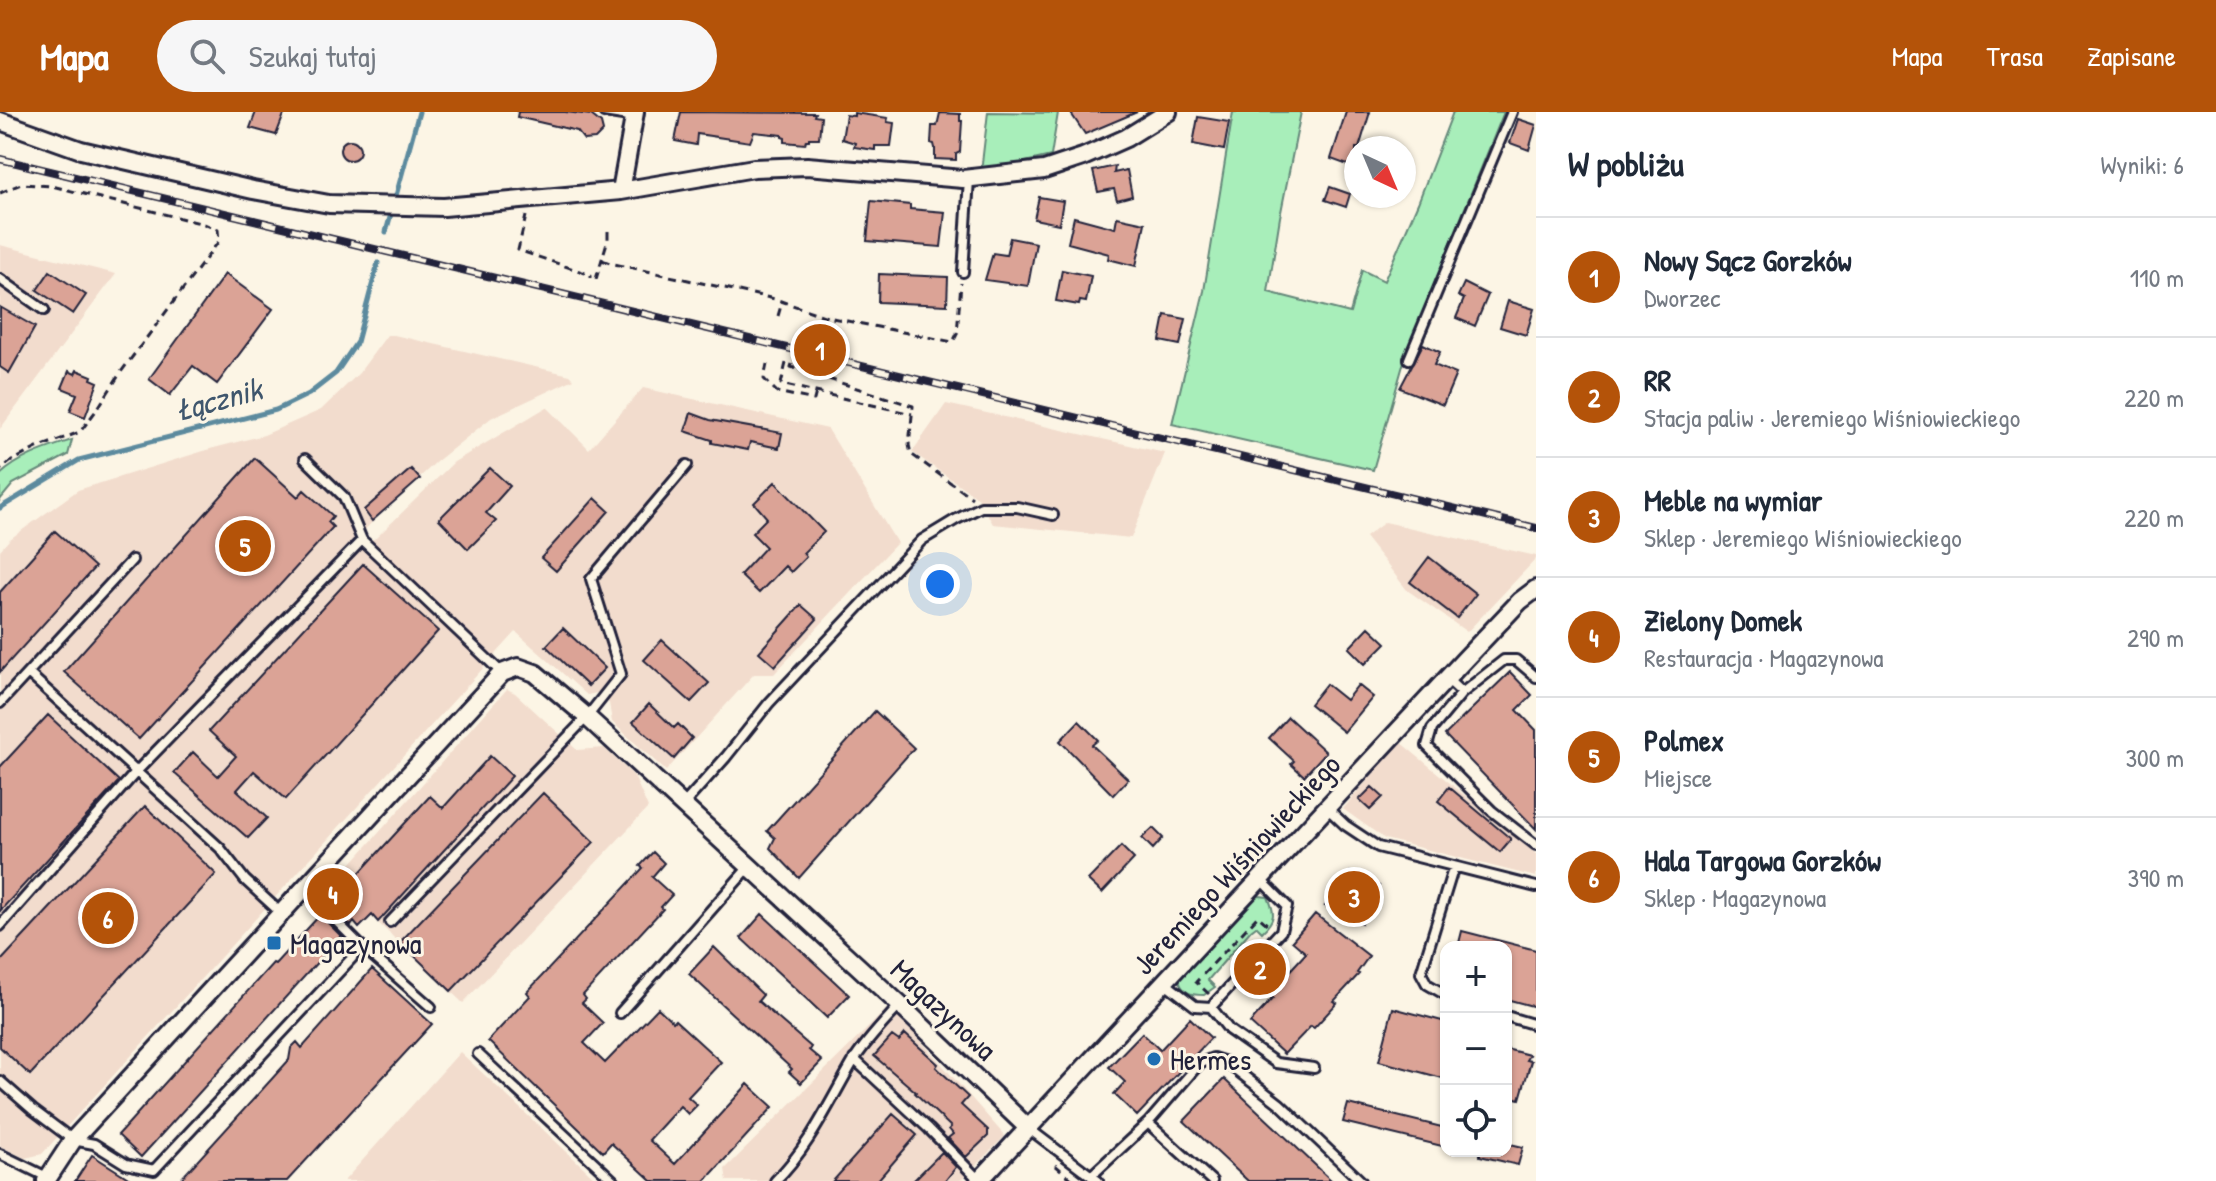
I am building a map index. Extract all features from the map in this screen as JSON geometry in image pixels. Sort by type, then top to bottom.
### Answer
[{"type":"street","points":[[0,121],[81,150],[253,190],[329,204],[444,207],[621,191],[754,168],[807,166],[969,179],[1044,170],[1126,138],[1168,112]]},
{"type":"street","points":[[621,191],[635,114]]},
{"type":"street","name":"Jeremiego Wiśniowieckiego","points":[[979,1181],[1520,601],[1536,589]]},
{"type":"street","name":"Magazynowa","points":[[502,673],[518,667],[535,673],[587,717],[900,1005],[1028,1128]]},
{"type":"street","points":[[49,1180],[73,1140],[502,673]]},
{"type":"lane","points":[[604,112],[635,114]]},
{"type":"lane","points":[[1409,359],[1512,112]]},
{"type":"lane","points":[[963,272],[969,179]]},
{"type":"lane","points":[[0,279],[44,310]]},
{"type":"lane","points":[[305,459],[344,497],[362,540],[502,673]]},
{"type":"lane","points":[[390,922],[587,717],[621,674],[591,579],[687,465]]},
{"type":"lane","points":[[683,805],[769,703],[922,540],[981,507],[1017,507],[1053,515]]},
{"type":"lane","points":[[0,926],[136,772],[362,540]]},
{"type":"lane","points":[[0,703],[132,560]]},
{"type":"lane","points":[[1536,677],[1516,660],[1504,660],[1462,693],[1432,729],[1427,746],[1492,811],[1536,845]]},
{"type":"lane","points":[[28,673],[220,848],[245,880],[282,913]]},
{"type":"lane","points":[[1447,679],[1462,693]]},
{"type":"lane","points":[[1327,808],[1345,825],[1378,847],[1536,887]]},
{"type":"lane","points":[[1440,992],[1427,984],[1421,973],[1454,866]]},
{"type":"lane","points":[[620,1013],[749,867]]},
{"type":"lane","points":[[1164,982],[1195,1006],[1214,1004],[1281,931],[1287,906],[1260,879]]},
{"type":"lane","points":[[304,889],[358,943],[431,1007]]},
{"type":"lane","points":[[0,1081],[73,1140],[94,1144],[126,1164],[154,1170],[352,958],[358,943]]},
{"type":"lane","points":[[1214,1004],[1229,1030],[1276,1063],[1314,1068]]},
{"type":"lane","points":[[775,1181],[787,1169],[829,1107],[854,1059],[900,1005]]},
{"type":"lane","points":[[1512,1018],[1536,1025]]},
{"type":"lane","points":[[478,1054],[614,1181]]},
{"type":"lane","points":[[1028,1128],[1094,1178],[1148,1123],[1199,1064],[1213,1058],[1226,1062],[1280,1104],[1361,1181]]},
{"type":"lane","points":[[854,1059],[979,1181]]},
{"type":"lane","points":[[1148,1123],[1212,1181]]},
{"type":"lane","points":[[0,1154],[49,1180]]},
{"type":"path","points":[[0,193],[21,184],[52,186],[204,224],[218,230],[219,241],[80,432],[37,448],[0,470]]},
{"type":"path","points":[[526,216],[518,250],[593,278],[602,260],[608,231]]},
{"type":"path","points":[[602,260],[782,302],[827,317],[953,342],[957,334],[963,272]]},
{"type":"path","points":[[778,316],[782,302]]},
{"type":"path","points":[[912,414],[781,384],[789,363],[791,367],[913,406],[911,454],[966,492],[981,507]]},
{"type":"path","points":[[767,364],[764,379],[777,392],[814,400],[816,392]]},
{"type":"path","points":[[1214,1004],[1196,982],[1258,916],[1278,934]]},
{"type":"shaded area","points":[[0,245],[116,274],[0,429]]},
{"type":"shaded area","points":[[387,335],[570,375],[574,379],[491,418],[436,462],[348,548],[376,538],[454,462],[547,407],[589,449],[643,388],[828,429],[897,543],[774,674],[754,674],[666,771],[612,722],[609,703],[597,693],[587,695],[516,632],[42,1154],[25,1158],[0,1146],[0,550],[10,539],[78,490],[264,435],[321,410],[359,373]]},
{"type":"shaded area","points":[[946,404],[1165,453],[1131,538],[993,524],[978,498],[912,452]]},
{"type":"shaded area","points":[[1385,522],[1536,556],[1536,559],[1467,632],[1407,590],[1365,537]]},
{"type":"shaded area","points":[[507,689],[577,750],[604,748],[634,776],[648,808],[463,1003],[335,882]]},
{"type":"shaded area","points":[[1400,742],[1536,854],[1536,877],[1385,839],[1343,809]]},
{"type":"shaded area","points":[[890,1006],[1005,1136],[960,1181],[727,1181],[725,1169]]},
{"type":"shaded area","points":[[460,1052],[598,1181],[344,1181]]},
{"type":"green space","points":[[988,112],[1058,113],[1051,156],[981,172]]},
{"type":"green space","points":[[1233,112],[1301,112],[1268,292],[1350,313],[1362,270],[1384,281],[1453,112],[1504,112],[1407,351],[1373,470],[1172,424],[1204,291]]},
{"type":"green space","points":[[72,440],[68,455],[13,484],[0,500],[0,475],[8,468],[43,450]]},
{"type":"green space","points":[[1259,896],[1268,897],[1273,912],[1270,923],[1262,932],[1256,926],[1251,930],[1208,980],[1215,987],[1204,995],[1186,991],[1179,981],[1183,973],[1244,904]]},
{"type":"building","points":[[256,112],[285,112],[276,135],[250,128]]},
{"type":"building","points":[[518,112],[591,115],[601,123],[603,131],[595,139],[584,140],[577,131],[517,117]]},
{"type":"building","points":[[681,112],[815,113],[814,116],[821,117],[819,138],[809,138],[805,144],[785,142],[782,135],[754,132],[750,142],[697,134],[696,145],[675,141]]},
{"type":"building","points":[[1070,112],[1137,112],[1085,134]]},
{"type":"building","points":[[1346,112],[1370,112],[1363,136],[1344,136],[1344,164],[1331,159]]},
{"type":"building","points":[[854,113],[888,118],[887,122],[894,123],[891,146],[875,146],[875,150],[854,147],[855,143],[842,139],[846,115],[854,116]]},
{"type":"building","points":[[940,113],[960,114],[960,152],[956,154],[956,160],[935,159],[934,144],[931,143],[932,126],[937,126]]},
{"type":"building","points":[[1198,117],[1229,122],[1224,150],[1193,144]]},
{"type":"building","points":[[1518,119],[1536,125],[1529,150],[1510,143]]},
{"type":"building","points":[[346,140],[354,140],[360,150],[354,160],[346,160],[340,154],[340,146]]},
{"type":"building","points":[[1115,166],[1114,173],[1127,170],[1132,196],[1117,200],[1114,189],[1098,192],[1093,171]]},
{"type":"building","points":[[1330,187],[1344,192],[1344,206],[1325,200]]},
{"type":"building","points":[[1039,197],[1063,201],[1059,224],[1034,219]]},
{"type":"building","points":[[871,201],[945,212],[941,247],[867,241]]},
{"type":"building","points":[[1074,217],[1115,228],[1117,217],[1145,223],[1136,266],[1108,259],[1109,254],[1068,243]]},
{"type":"building","points":[[1010,238],[1036,243],[1028,286],[985,280],[993,253],[1006,255]]},
{"type":"building","points":[[1062,270],[1091,276],[1086,302],[1080,301],[1079,305],[1056,301]]},
{"type":"building","points":[[50,271],[86,295],[73,314],[37,290]]},
{"type":"building","points":[[225,274],[273,309],[217,384],[193,366],[170,395],[149,379]]},
{"type":"building","points":[[879,274],[948,277],[947,305],[878,302]]},
{"type":"building","points":[[1464,283],[1488,295],[1475,326],[1456,318],[1464,299],[1458,296]]},
{"type":"building","points":[[1508,301],[1534,309],[1526,335],[1500,327]]},
{"type":"building","points":[[0,307],[35,327],[9,373],[0,367]]},
{"type":"building","points":[[1165,315],[1186,319],[1180,345],[1160,341]]},
{"type":"building","points":[[1423,344],[1440,352],[1434,365],[1456,374],[1443,405],[1400,388]]},
{"type":"building","points":[[77,370],[98,382],[85,417],[70,411],[77,394],[62,388],[69,371],[75,374]]},
{"type":"building","points":[[691,413],[710,420],[782,433],[779,448],[750,442],[748,450],[712,443],[712,440],[685,431]]},
{"type":"building","points":[[255,458],[298,497],[304,490],[333,516],[328,522],[333,527],[139,739],[64,672]]},
{"type":"building","points":[[490,468],[510,486],[486,513],[496,521],[468,549],[439,519]]},
{"type":"building","points":[[411,469],[420,479],[372,521],[364,510]]},
{"type":"building","points":[[775,482],[824,532],[803,553],[806,557],[791,572],[785,566],[759,593],[740,575],[766,547],[752,533],[767,518],[754,503]]},
{"type":"building","points":[[595,498],[609,511],[556,571],[541,558]]},
{"type":"building","points":[[55,531],[95,567],[0,672],[0,592]]},
{"type":"building","points":[[1429,557],[1476,594],[1457,618],[1410,582]]},
{"type":"building","points":[[363,564],[438,631],[286,799],[254,771],[237,790],[267,818],[248,838],[174,773],[193,752],[218,776],[236,756],[209,731]]},
{"type":"building","points":[[801,605],[817,619],[775,666],[759,652]]},
{"type":"building","points":[[1369,627],[1386,643],[1365,664],[1349,648]]},
{"type":"building","points":[[563,628],[605,668],[588,686],[546,646]]},
{"type":"building","points":[[662,640],[709,683],[691,702],[644,660]]},
{"type":"building","points":[[1510,672],[1532,695],[1517,710],[1536,730],[1536,829],[1445,735]]},
{"type":"building","points":[[1326,684],[1346,700],[1358,685],[1373,697],[1344,732],[1310,704]]},
{"type":"building","points":[[649,704],[674,728],[678,724],[692,738],[674,759],[633,722]]},
{"type":"building","points":[[875,711],[914,748],[799,878],[770,848],[775,838],[767,831]]},
{"type":"building","points":[[48,715],[119,781],[0,911],[0,767]]},
{"type":"building","points":[[1288,717],[1326,752],[1304,776],[1291,764],[1294,761],[1269,738]]},
{"type":"building","points":[[1079,721],[1098,740],[1092,745],[1128,779],[1113,795],[1060,741]]},
{"type":"building","points":[[490,756],[512,776],[378,922],[372,915],[359,928],[354,922],[351,926],[330,905],[430,796],[443,808]]},
{"type":"building","points":[[1372,787],[1383,797],[1370,810],[1359,800]]},
{"type":"building","points":[[1449,787],[1511,839],[1500,852],[1438,801]]},
{"type":"building","points":[[543,793],[594,842],[451,991],[400,942]]},
{"type":"building","points":[[145,806],[216,874],[30,1075],[0,1047],[0,962]]},
{"type":"building","points":[[1153,828],[1163,838],[1153,849],[1142,838]]},
{"type":"building","points":[[1121,846],[1134,859],[1102,893],[1088,880]]},
{"type":"building","points":[[653,852],[664,863],[652,877],[672,895],[661,907],[663,909],[583,995],[586,999],[582,1003],[603,1023],[584,1043],[605,1063],[658,1008],[721,1062],[688,1097],[697,1105],[688,1114],[680,1106],[649,1140],[675,1164],[748,1084],[773,1107],[705,1181],[652,1181],[611,1143],[603,1152],[488,1041],[530,996],[527,992],[643,868],[640,866]]},
{"type":"building","points":[[1350,872],[1379,886],[1362,923],[1325,906],[1341,891]]},
{"type":"building","points":[[762,914],[849,995],[827,1018],[741,938]]},
{"type":"building","points":[[1315,914],[1369,956],[1359,974],[1334,1001],[1337,1003],[1284,1054],[1250,1023],[1273,998],[1255,981],[1250,986],[1244,981],[1265,959],[1284,977],[1306,953],[1292,941]]},
{"type":"building","points":[[320,915],[341,936],[141,1157],[118,1135]]},
{"type":"building","points":[[1462,931],[1501,941],[1460,941]]},
{"type":"building","points":[[1512,944],[1536,950],[1536,1007],[1512,1001]]},
{"type":"building","points":[[714,947],[763,995],[758,1001],[811,1047],[809,1050],[822,1061],[801,1083],[789,1072],[792,1069],[689,974]]},
{"type":"building","points":[[372,969],[432,1024],[287,1181],[179,1181],[289,1060],[291,1048],[297,1042],[302,1048]]},
{"type":"building","points":[[1393,1008],[1440,1020],[1440,1077],[1379,1061]]},
{"type":"building","name":"Hermes","points":[[1190,1018],[1211,1038],[1137,1116],[1114,1094],[1125,1082],[1109,1067],[1142,1033],[1160,1050]]},
{"type":"building","points":[[905,1034],[968,1097],[961,1105],[988,1130],[988,1136],[966,1157],[948,1138],[953,1134],[949,1129],[951,1127],[874,1056],[892,1036],[899,1041]]},
{"type":"building","points":[[1512,1051],[1529,1055],[1526,1060],[1531,1061],[1520,1099],[1512,1097]]},
{"type":"building","points":[[1224,1079],[1332,1181],[1248,1181],[1184,1121]]},
{"type":"building","points":[[1348,1104],[1440,1127],[1440,1146],[1343,1122]]},
{"type":"building","points":[[893,1114],[917,1135],[877,1181],[833,1181]]},
{"type":"building","points":[[1512,1144],[1523,1147],[1518,1165],[1484,1157],[1512,1157]]},
{"type":"building","points":[[942,1152],[956,1167],[945,1181],[913,1181]]},
{"type":"building","points":[[92,1155],[133,1181],[75,1181]]},
{"type":"waterway","name":"Łącznik","points":[[386,232],[419,112]]},
{"type":"waterway","name":"Łącznik","points":[[0,508],[79,460],[276,410],[309,394],[336,373],[357,342],[378,263]]},
{"type":"railway","points":[[0,159],[1536,528]]},
{"type":"place","name":"Nowy Sącz Gorzków","points":[[820,350]]},
{"type":"place","name":"Polmex","points":[[245,546]]},
{"type":"place","name":"Zielony Domek","points":[[333,894]]},
{"type":"place","name":"Meble na wymiar","points":[[1354,897]]},
{"type":"place","name":"Hala Targowa Gorzków","points":[[108,918]]},
{"type":"place","name":"Magazynowa","points":[[274,943]]},
{"type":"place","name":"RR","points":[[1260,969]]},
{"type":"place","name":"Hermes","points":[[1154,1059]]}]
